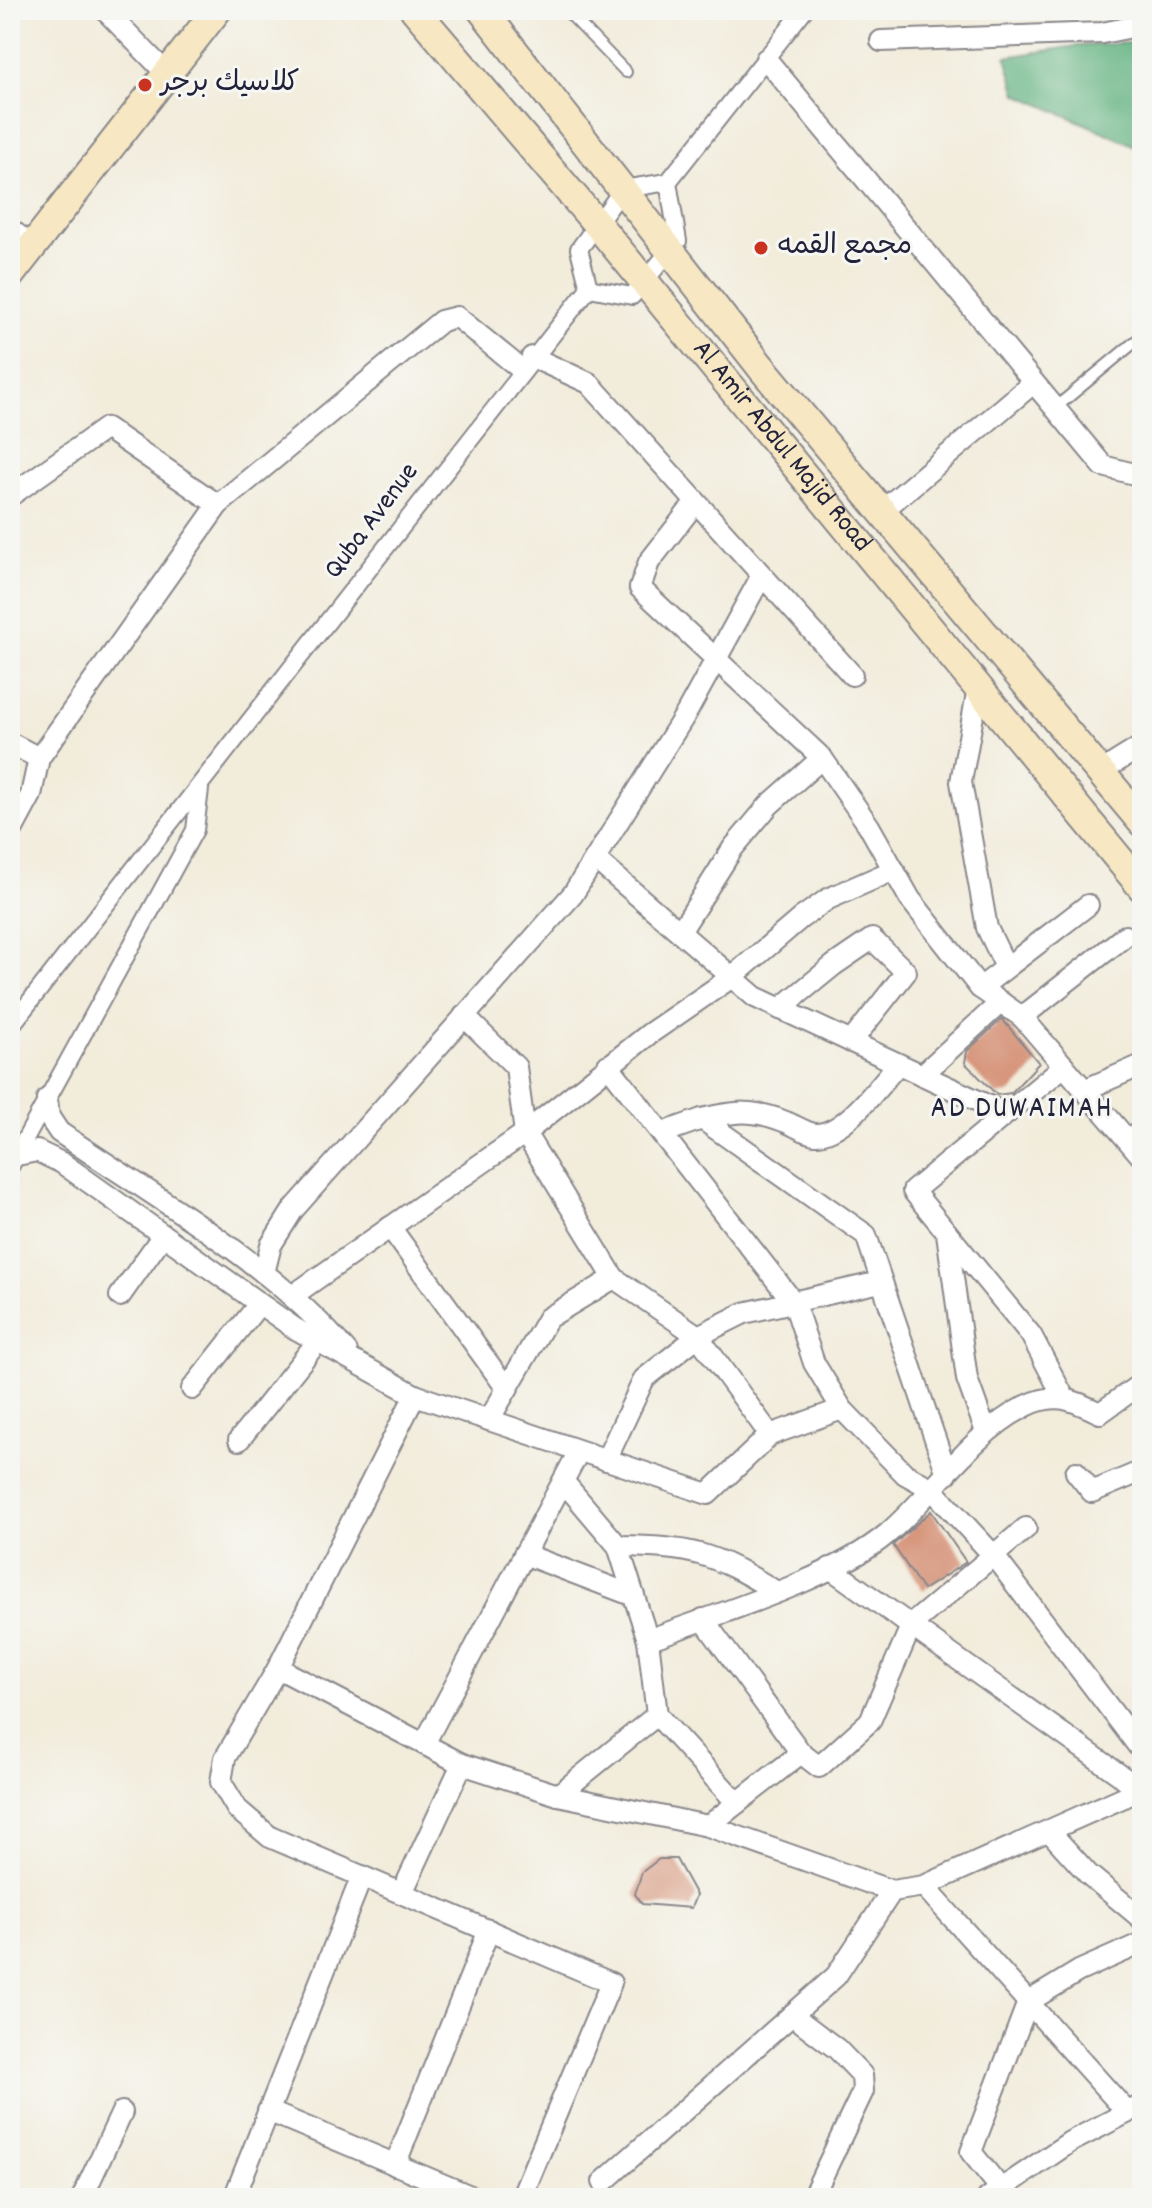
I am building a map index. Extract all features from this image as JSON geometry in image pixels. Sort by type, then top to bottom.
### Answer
[{"type":"main road","points":[[10,275],[21,238],[217,10]]},
{"type":"main road","name":"Al Amir Abdul Majid Road","points":[[415,10],[597,224],[1142,887]]},
{"type":"main road","name":"Al Amir Abdul Majid Road","points":[[482,10],[696,286],[1142,822]]},
{"type":"main road","points":[[919,617],[949,592]]},
{"type":"street","points":[[105,10],[166,73]]},
{"type":"street","points":[[668,182],[678,241],[632,296],[589,288],[579,249],[623,189],[668,182],[804,10]]},
{"type":"street","points":[[881,41],[1102,33],[1142,25]]},
{"type":"street","points":[[766,59],[1103,466],[1142,476]]},
{"type":"street","name":"Quba Avenue","points":[[10,1027],[201,788],[589,288]]},
{"type":"street","points":[[10,834],[31,795],[39,758],[218,505],[441,321],[457,317],[527,364],[589,383],[852,675]]},
{"type":"street","points":[[882,511],[1033,383]]},
{"type":"street","points":[[10,496],[106,428],[218,505]]},
{"type":"street","points":[[695,503],[649,562],[640,588],[822,758],[910,899],[980,988],[1022,1017],[1142,1157]]},
{"type":"street","points":[[264,1273],[271,1245],[293,1210],[573,894],[717,658],[761,577]]},
{"type":"street","points":[[978,688],[961,782],[987,928],[1006,967]]},
{"type":"street","points":[[10,743],[39,758]]},
{"type":"street","points":[[1100,772],[1142,746]]},
{"type":"street","points":[[680,932],[733,848],[760,816],[822,758]]},
{"type":"street","name":"Quba Avenue","points":[[14,1161],[195,830],[201,788]]},
{"type":"street","points":[[595,859],[755,997],[1006,1114]]},
{"type":"street","points":[[292,1296],[525,1133],[608,1065],[732,977],[768,943],[828,899],[894,870]]},
{"type":"street","points":[[980,988],[1088,905]]},
{"type":"street","points":[[1022,1017],[1125,936]]},
{"type":"street","points":[[780,1009],[872,939],[906,972],[851,1042]]},
{"type":"street","points":[[922,1075],[1001,1002]]},
{"type":"street","points":[[464,1016],[516,1067],[525,1133],[614,1278],[698,1336],[770,1435]]},
{"type":"street","points":[[665,1132],[739,1110],[776,1118],[815,1134],[833,1129],[851,1117],[898,1064]]},
{"type":"street","points":[[608,1065],[665,1132],[794,1303],[814,1363],[842,1409],[905,1474],[932,1489],[994,1556],[1142,1751]]},
{"type":"street","points":[[1084,1090],[1142,1065]]},
{"type":"street","points":[[1064,1066],[913,1191],[1031,1335],[1063,1396],[1100,1413],[1142,1383]]},
{"type":"street","points":[[47,1099],[49,1117],[59,1132],[264,1273],[292,1296],[356,1362]]},
{"type":"street","points":[[702,1119],[866,1235],[947,1474]]},
{"type":"street","points":[[14,1161],[37,1151],[62,1163],[259,1304],[415,1395],[708,1494],[770,1435],[842,1409]]},
{"type":"street","points":[[390,1227],[507,1389]]},
{"type":"street","points":[[947,1233],[967,1379],[986,1432]]},
{"type":"street","points":[[120,1296],[163,1235]]},
{"type":"street","points":[[489,1420],[548,1318],[614,1278]]},
{"type":"street","points":[[606,1460],[644,1379],[698,1336],[744,1313],[880,1282]]},
{"type":"street","points":[[192,1389],[259,1304]]},
{"type":"street","points":[[239,1440],[318,1341]]},
{"type":"street","points":[[415,1395],[278,1668],[225,1758],[221,1782],[237,1809],[270,1837],[611,1983],[521,2198]]},
{"type":"street","points":[[648,1640],[830,1568],[886,1535],[986,1432],[1028,1405],[1063,1396]]},
{"type":"street","points":[[424,1744],[579,1451]]},
{"type":"street","points":[[1076,1472],[1092,1492],[1142,1471]]},
{"type":"street","points":[[563,1481],[618,1546],[648,1640],[657,1715],[737,1803]]},
{"type":"street","points":[[703,1619],[801,1753],[819,1767],[870,1721],[912,1624],[1026,1528]]},
{"type":"street","points":[[618,1546],[679,1547],[729,1562],[775,1591]]},
{"type":"street","points":[[524,1554],[634,1596]]},
{"type":"street","points":[[278,1668],[462,1764],[558,1795],[708,1826],[892,1891],[924,1886],[1141,1790],[830,1568]]},
{"type":"street","points":[[558,1795],[657,1715]]},
{"type":"street","points":[[708,1826],[801,1753]]},
{"type":"street","points":[[402,1893],[462,1764]]},
{"type":"street","points":[[1050,1832],[1088,1874],[1142,1919]]},
{"type":"street","points":[[234,2198],[362,1876]]},
{"type":"street","points":[[924,1886],[1028,2002],[1134,2108],[1070,2142],[995,2193],[971,2152],[1028,2002],[1079,1971],[1142,1943]]},
{"type":"street","points":[[603,2182],[836,1976],[892,1891]]},
{"type":"street","points":[[395,2165],[489,1930]]},
{"type":"street","points":[[792,2015],[837,2049],[862,2075],[863,2091],[812,2198]]},
{"type":"street","points":[[268,2111],[475,2198]]},
{"type":"street","points":[[82,2198],[122,2112]]},
{"type":"lane","points":[[566,10],[626,72]]},
{"type":"lane","points":[[1055,408],[1142,336]]},
{"type":"green space","points":[[1142,42],[1142,149],[1017,94],[1006,57],[1076,46]]},
{"type":"building","points":[[1002,1019],[1039,1063],[1011,1093],[997,1095],[965,1063],[967,1051]]},
{"type":"building","points":[[931,1511],[966,1562],[923,1590],[893,1545]]},
{"type":"building","points":[[659,1859],[676,1859],[696,1895],[691,1908],[642,1904],[635,1894],[642,1872]]},
{"type":"place","name":"كلاسيك برجر","points":[[145,85]]},
{"type":"place","name":"مجمع القمه","points":[[761,248]]},
{"type":"district","name":"AD DUWAIMAH","points":[[1022,1110]]}]
